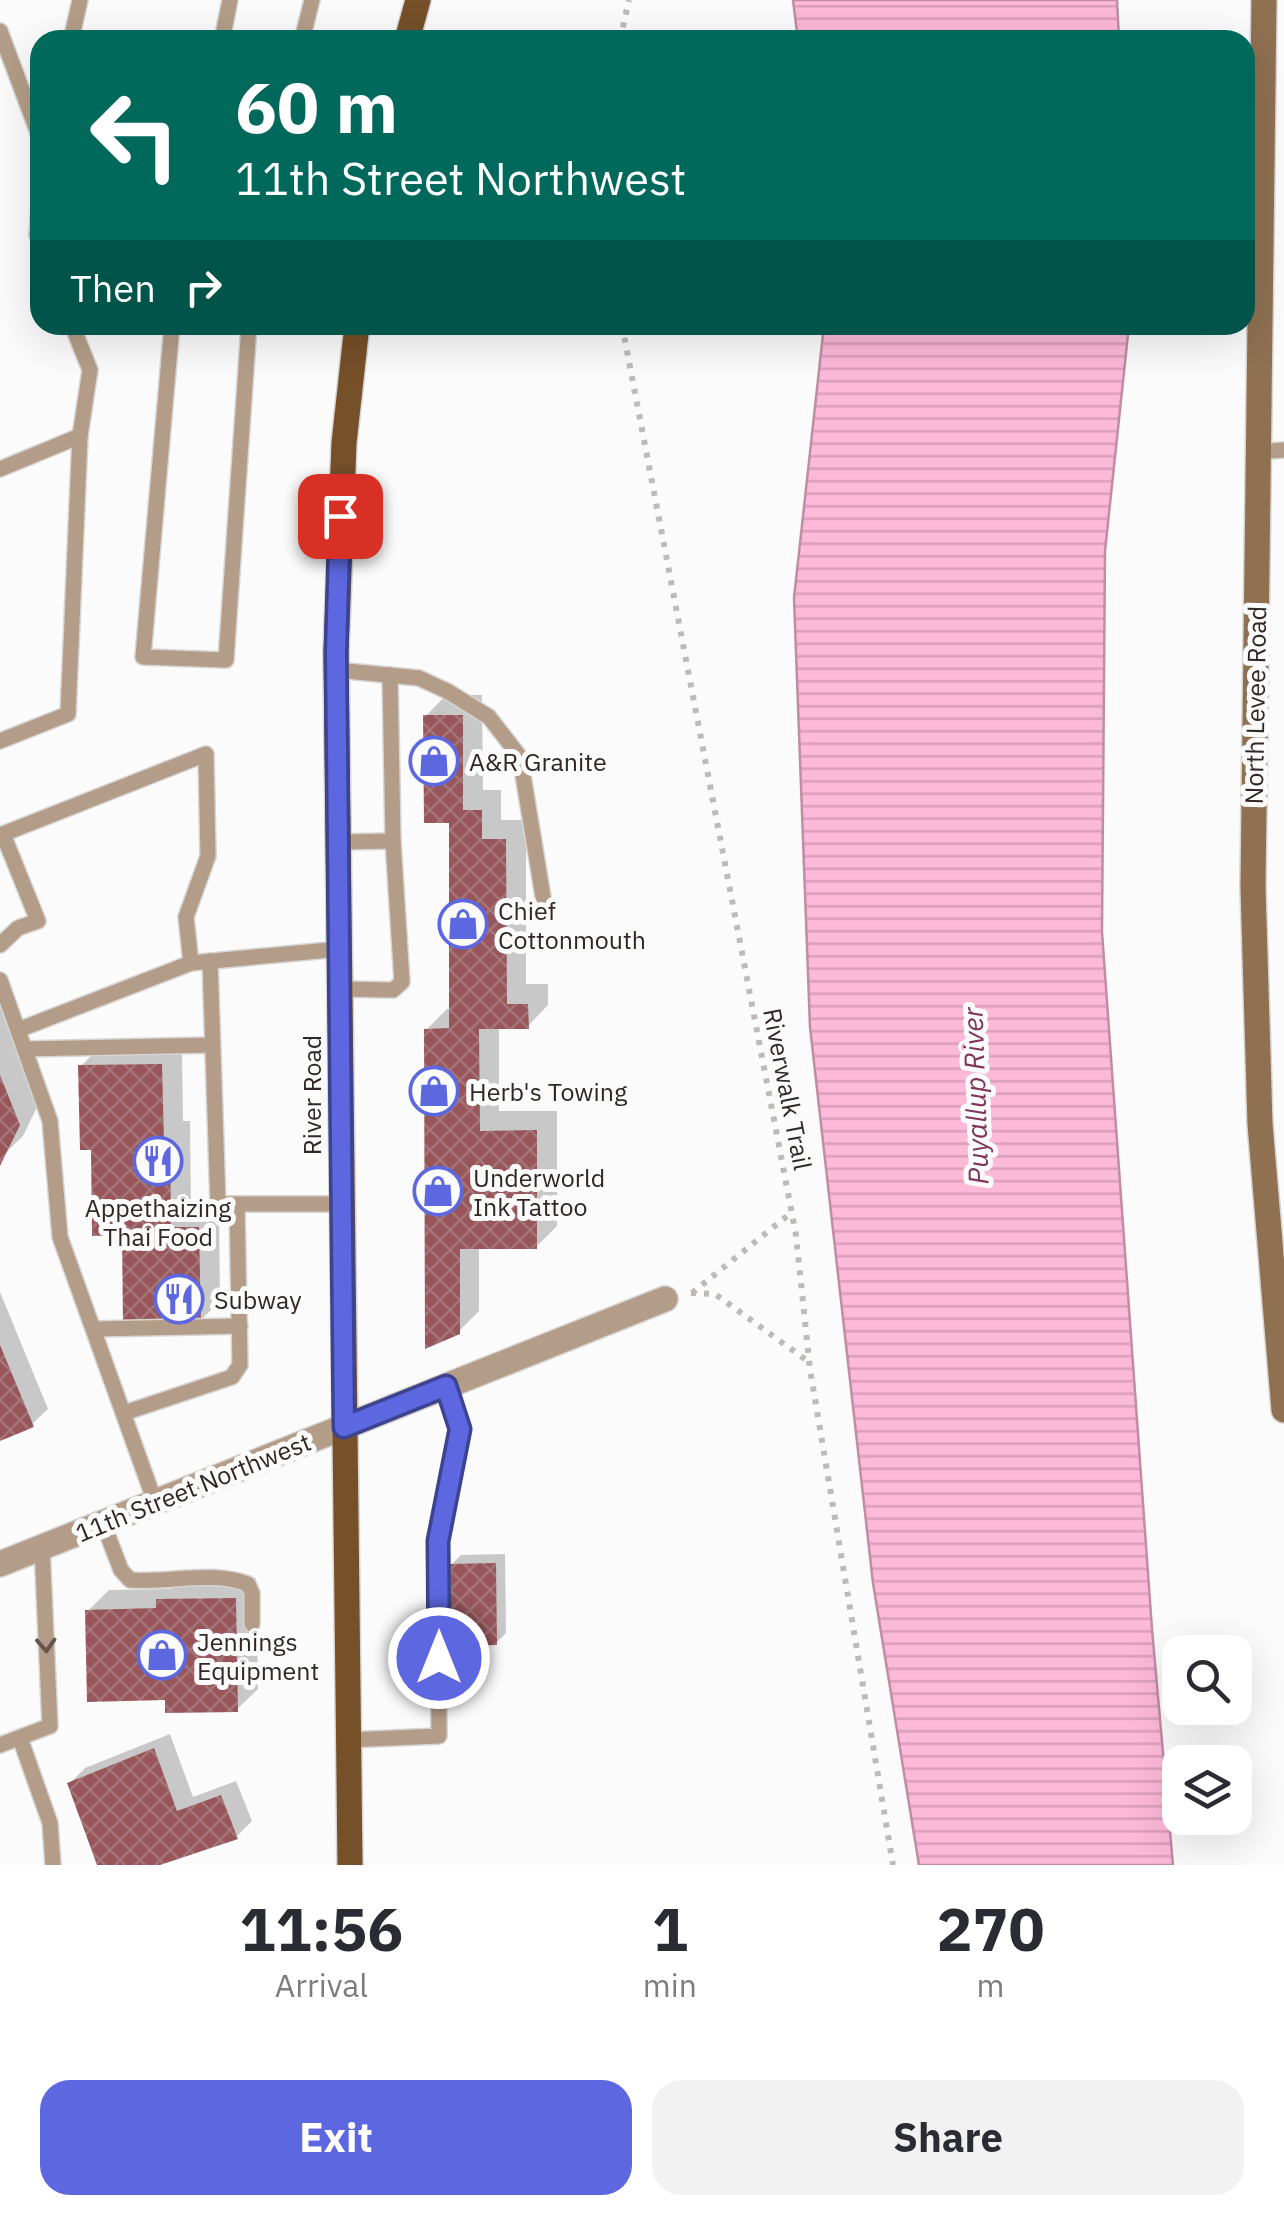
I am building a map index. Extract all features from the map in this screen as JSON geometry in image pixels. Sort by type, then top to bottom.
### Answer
[{"type":"main road","points":[[410,30],[418,0]]},
{"type":"main road","name":"River Road","points":[[350,1865],[336,670],[344,443],[356,335]]},
{"type":"street","name":"North Levee Road","points":[[1264,0],[1271,451],[1253,888],[1260,1124],[1284,1410]]},
{"type":"street","name":"11th Street Northwest","points":[[0,1564],[665,1298]]},
{"type":"lane","points":[[72,30],[80,0]]},
{"type":"lane","points":[[224,30],[230,0]]},
{"type":"lane","points":[[304,30],[312,0]]},
{"type":"lane","points":[[0,31],[30,111]]},
{"type":"lane","points":[[0,742],[68,714],[80,436],[90,370],[76,335]]},
{"type":"lane","points":[[171,335],[143,657],[226,660],[247,335]]},
{"type":"lane","points":[[0,469],[80,436]]},
{"type":"lane","points":[[336,670],[419,678],[447,690],[489,717],[520,757],[545,910]]},
{"type":"lane","points":[[340,989],[393,990],[402,982],[393,841],[390,675]]},
{"type":"lane","points":[[0,945],[18,928],[38,920],[4,834],[206,754],[208,856],[186,917],[191,963]]},
{"type":"lane","points":[[339,842],[393,841]]},
{"type":"lane","points":[[18,1030],[191,963],[340,949]]},
{"type":"lane","points":[[210,961],[218,1204],[342,1204]]},
{"type":"lane","points":[[0,980],[50,1121],[60,1237],[155,1502]]},
{"type":"lane","points":[[24,1049],[212,1045]]},
{"type":"lane","points":[[124,1413],[232,1377],[240,1364],[237,1204]]},
{"type":"lane","points":[[94,1329],[240,1326]]},
{"type":"lane","points":[[348,1740],[439,1736],[438,1541],[460,1429],[446,1386]]},
{"type":"lane","points":[[103,1523],[121,1570],[130,1580],[232,1578],[248,1584],[252,1592],[252,1624]]},
{"type":"lane","points":[[0,1746],[50,1726],[42,1547]]},
{"type":"lane","points":[[20,1738],[50,1823],[52,1865]]},
{"type":"path","points":[[622,30],[629,0]]},
{"type":"path","name":"Riverwalk Trail","points":[[624,335],[792,1212],[809,1362],[893,1865]]},
{"type":"path","points":[[692,1293],[792,1212]]},
{"type":"path","points":[[665,1298],[715,1294],[809,1362]]},
{"type":"water","points":[[793,0],[1117,0],[1118,30],[797,30]]},
{"type":"water","name":"Puyallup River","points":[[823,335],[1128,335],[1105,551],[1102,932],[1162,1745],[1162,1835],[1170,1835],[1173,1865],[919,1865],[873,1583],[810,1027],[794,598]]},
{"type":"building","points":[[423,715],[463,715],[463,810],[482,810],[482,839],[506,839],[507,1004],[528,1004],[529,1029],[479,1029],[480,1131],[537,1130],[537,1249],[460,1249],[460,1334],[425,1349],[424,1029],[449,1028],[449,823],[424,823]]},
{"type":"building","points":[[162,1064],[164,1141],[170,1141],[171,1227],[199,1227],[201,1324],[123,1325],[122,1235],[92,1236],[91,1150],[80,1150],[78,1065]]},
{"type":"building","points":[[0,1075],[20,1125],[0,1166]]},
{"type":"building","points":[[0,1345],[34,1427],[0,1441]]},
{"type":"building","points":[[496,1563],[497,1645],[450,1646],[448,1564]]},
{"type":"building","name":"Jennings Equipment","points":[[236,1598],[238,1712],[165,1713],[165,1700],[87,1702],[85,1610],[156,1608],[156,1599]]},
{"type":"building","points":[[154,1748],[177,1811],[221,1795],[238,1839],[160,1865],[97,1865],[67,1783]]},
{"type":"place","name":"A&R Granite","points":[[434,761]]},
{"type":"place","name":"Chief Cottonmouth","points":[[463,924]]},
{"type":"place","name":"Herb's Towing","points":[[434,1091]]},
{"type":"place","name":"Appethaizing Thai Food","points":[[158,1161]]},
{"type":"place","name":"Underworld Ink Tattoo","points":[[438,1191]]},
{"type":"place","name":"Subway","points":[[179,1299]]},
{"type":"place","name":"Jennings Equipment","points":[[162,1655]]},
{"type":"route","points":[[340,516],[336,652],[344,1427],[446,1386],[460,1429],[438,1541],[439,1658]]}]
